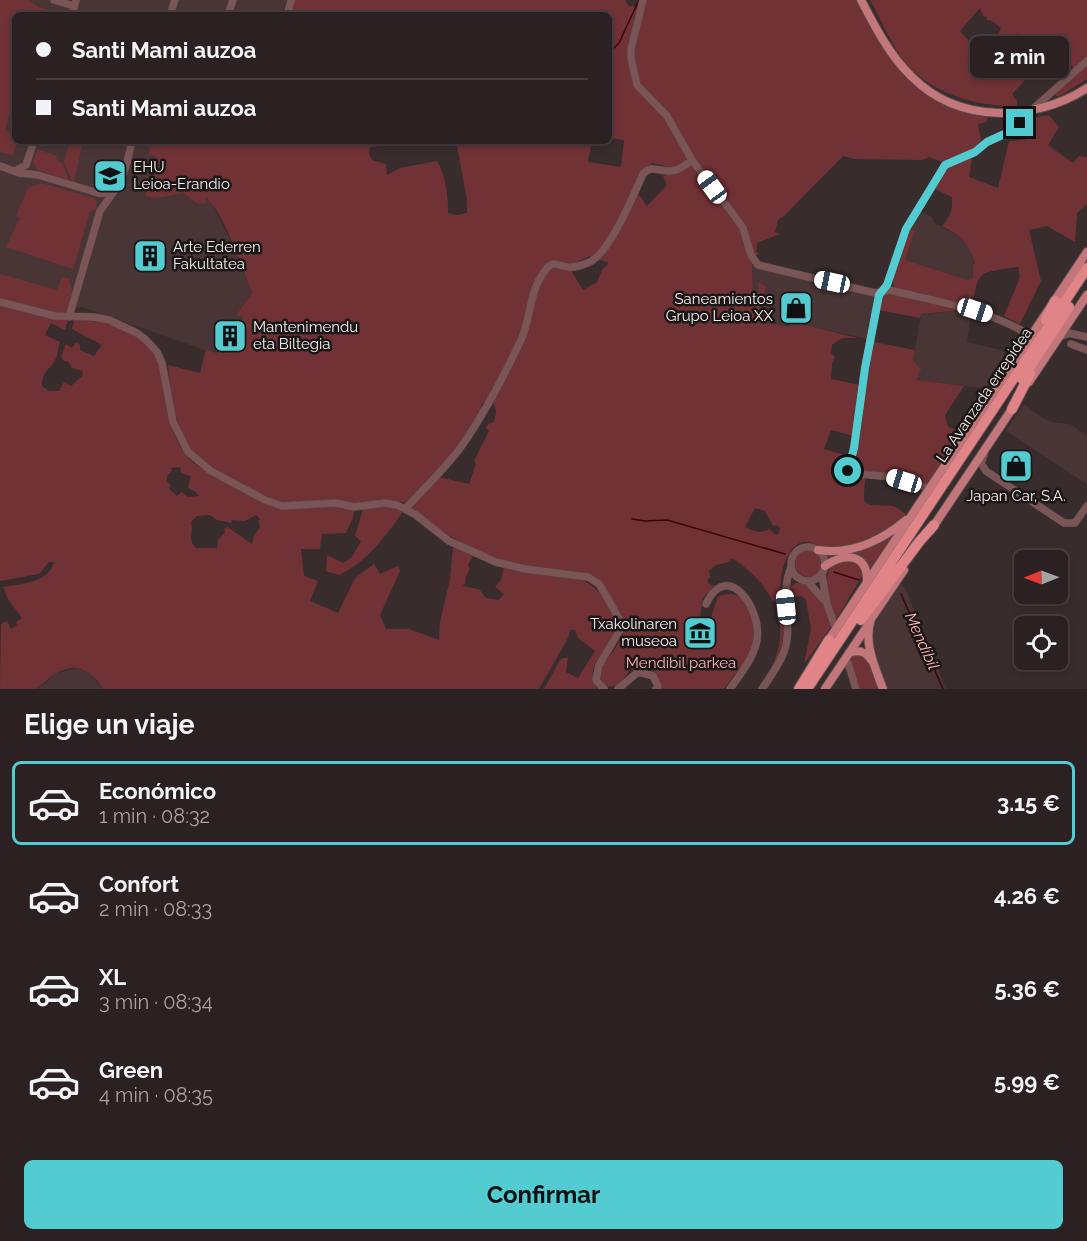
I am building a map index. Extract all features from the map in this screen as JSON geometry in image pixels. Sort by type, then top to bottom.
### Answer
[{"type":"highway","name":"La Avanzada errepidea","points":[[807,689],[1087,268]]},
{"type":"highway","name":"La Avanzada errepidea","points":[[815,689],[866,620],[1054,339],[1087,280]]},
{"type":"highway","points":[[1030,354],[1054,301]]},
{"type":"highway","points":[[1012,409],[1054,339]]},
{"type":"highway","points":[[866,620],[918,542],[934,525]]},
{"type":"highway","points":[[799,689],[829,640]]},
{"type":"main road","points":[[861,0],[896,59],[910,75],[945,100],[967,108],[997,113],[1057,104],[1087,88]]},
{"type":"main road","points":[[866,0],[883,32],[915,75],[937,91],[961,102],[986,108],[1032,109],[1060,99],[1087,83]]},
{"type":"main road","points":[[794,689],[1087,252]]},
{"type":"main road","points":[[1054,339],[1087,295]]},
{"type":"main road","points":[[934,525],[1012,409]]},
{"type":"main road","points":[[818,550],[842,552],[860,547],[890,532],[915,511]]},
{"type":"main road","points":[[824,571],[836,558],[845,556],[859,560],[866,568],[867,583]]},
{"type":"main road","points":[[825,689],[866,620]]},
{"type":"main road","points":[[866,620],[874,664],[883,689]]},
{"type":"main road","points":[[849,652],[863,651],[874,664]]},
{"type":"street","points":[[54,0],[75,3]]},
{"type":"street","points":[[643,0],[631,49],[637,85],[667,116],[692,160],[742,228],[758,265],[875,292],[889,290],[975,310],[999,318],[1031,336]]},
{"type":"street","points":[[930,489],[892,477],[848,473],[854,448],[865,368],[881,291],[887,285],[906,229],[945,165],[975,152],[987,142],[1011,131],[1032,109],[1087,61]]},
{"type":"street","points":[[15,171],[22,169],[28,161],[33,144]]},
{"type":"street","points":[[69,317],[100,211],[116,188],[131,144]]},
{"type":"street","points":[[406,508],[442,470],[482,416],[521,340],[528,322],[535,289],[543,273],[550,265],[556,263],[571,268],[592,261],[616,230],[647,169],[671,171],[679,169],[692,160]]},
{"type":"street","points":[[28,161],[30,167],[38,175]]},
{"type":"street","points":[[0,166],[106,194],[116,188]]},
{"type":"street","points":[[92,191],[99,200],[100,211]]},
{"type":"street","points":[[0,302],[41,314],[109,320],[136,333],[153,347],[162,363],[171,413],[183,444],[194,459],[211,471],[265,500],[282,506],[336,503],[358,507],[384,503],[406,508],[449,544],[496,562],[525,569],[588,577],[599,584],[619,619],[620,630],[597,671],[596,680],[604,689]]},
{"type":"street","points":[[1071,319],[1072,327],[1077,333]]},
{"type":"street","points":[[1054,339],[1069,333],[1087,337]]},
{"type":"street","points":[[1071,344],[1087,350]]},
{"type":"street","points":[[999,427],[981,462],[986,471],[1064,523],[1075,523],[1087,507]]},
{"type":"street","points":[[966,477],[986,471]]},
{"type":"street","points":[[762,689],[784,651],[788,619],[786,579],[793,556],[801,548],[813,547],[824,557],[827,604],[834,624]]},
{"type":"street","points":[[791,567],[799,579],[808,582],[827,604]]},
{"type":"street","points":[[808,582],[813,581],[824,571]]},
{"type":"street","points":[[785,591],[790,583],[799,579]]},
{"type":"street","points":[[706,604],[712,593],[723,586],[734,587],[747,597],[752,606],[757,627],[754,651],[730,689]]},
{"type":"street","points":[[848,663],[856,689]]},
{"type":"street","points":[[618,689],[638,672],[652,676],[658,686],[656,689]]},
{"type":"shaded area","name":"EHU Leioa-Erandio","points":[[0,0],[429,0],[425,12],[12,12],[12,144],[262,144],[212,204],[234,247],[252,293],[237,314],[243,317],[235,344],[219,355],[82,307],[66,310],[0,294]]},
{"type":"shaded area","points":[[920,211],[932,217],[934,223],[961,237],[968,245],[975,263],[972,272],[974,278],[968,280],[905,260],[915,231],[910,228]]},
{"type":"shaded area","points":[[752,263],[756,266],[874,294],[869,339],[792,323],[789,327],[784,328],[758,321],[766,287],[753,293]]},
{"type":"shaded area","points":[[962,310],[971,313],[967,342],[997,349],[1013,356],[990,389],[916,380],[913,361],[921,315]]},
{"type":"shaded area","points":[[1024,404],[1043,418],[1051,422],[1070,424],[1087,436],[1087,484],[1006,431]]},
{"type":"shaded area","points":[[898,583],[905,588],[946,689],[887,689],[871,646],[872,624]]},
{"type":"shaded area","points":[[76,668],[89,672],[103,689],[34,689],[46,683],[54,674]]},
{"type":"green space","points":[[0,0],[29,0],[39,7],[57,12],[12,12],[12,105],[5,130],[12,132],[12,144],[17,144],[12,155],[0,152]]},
{"type":"green space","name":"Mendibil parkea","points":[[293,0],[625,0],[629,6],[634,6],[637,10],[634,17],[632,82],[665,118],[710,190],[740,228],[752,263],[753,293],[759,292],[758,281],[766,287],[758,321],[789,327],[792,322],[858,338],[842,338],[832,345],[831,353],[835,357],[831,379],[860,385],[854,436],[831,430],[824,449],[849,456],[843,471],[849,475],[865,477],[865,502],[870,505],[894,506],[906,514],[880,533],[850,546],[827,548],[807,542],[794,547],[783,567],[781,597],[783,597],[784,633],[774,667],[772,666],[780,642],[779,617],[775,600],[773,601],[750,571],[731,558],[729,562],[716,565],[709,571],[710,577],[707,580],[711,586],[714,585],[702,599],[700,618],[693,619],[691,638],[708,640],[710,620],[718,597],[728,594],[737,595],[749,609],[752,619],[751,650],[724,689],[661,689],[655,674],[641,669],[630,670],[617,685],[605,686],[598,673],[618,643],[624,625],[618,608],[588,574],[524,566],[492,557],[449,536],[410,507],[439,477],[469,484],[476,464],[474,461],[489,431],[486,428],[488,424],[494,422],[496,411],[493,401],[482,403],[473,426],[463,441],[407,503],[380,499],[358,504],[277,502],[210,468],[191,453],[179,427],[171,398],[168,365],[200,373],[206,349],[218,354],[221,344],[230,347],[231,343],[235,344],[243,317],[236,315],[252,293],[226,229],[206,197],[205,204],[197,203],[183,193],[157,198],[146,196],[145,187],[162,164],[154,161],[155,156],[149,154],[150,144],[398,144],[370,147],[369,154],[372,160],[386,164],[387,175],[400,168],[437,161],[446,186],[448,213],[456,215],[467,213],[467,200],[457,144],[591,144],[588,162],[621,167],[624,140],[612,138],[612,12],[290,12]],"holes":[[[653,163],[665,166],[670,174],[663,176],[667,185],[647,206],[634,188],[639,177],[649,165]],[[590,256],[609,263],[602,270],[597,282],[583,290],[572,272],[574,263]],[[755,508],[765,511],[773,526],[777,525],[780,528],[779,533],[776,535],[769,529],[757,532],[745,527]]]},
{"type":"green space","points":[[645,0],[857,0],[884,48],[913,82],[988,115],[987,122],[978,124],[982,145],[945,163],[929,157],[922,160],[855,159],[843,156],[778,220],[775,232],[780,234],[757,243],[756,251],[759,255],[754,255],[749,239],[689,150],[641,87],[633,55]]},
{"type":"green space","points":[[870,0],[1087,0],[1087,79],[1058,97],[1054,94],[1078,73],[1065,59],[1049,60],[1042,67],[1035,69],[1012,94],[1017,101],[1017,106],[986,104],[956,96],[927,82],[904,61]],"holes":[[[980,8],[983,16],[1001,28],[996,38],[1007,43],[1017,33],[1031,45],[1034,58],[987,53],[976,49],[960,31]]]},
{"type":"green space","points":[[1049,115],[1059,127],[1048,145],[1073,163],[1079,156],[1087,157],[1087,204],[1077,213],[1075,242],[1047,226],[1029,230],[1041,281],[1020,324],[1004,316],[1020,277],[1018,267],[981,276],[971,313],[962,310],[921,314],[920,318],[879,310],[882,297],[892,293],[894,287],[892,280],[910,228],[915,231],[905,260],[968,280],[973,278],[975,263],[967,245],[955,233],[942,226],[950,213],[952,197],[935,189],[948,167],[972,158],[969,177],[998,188],[1009,141],[1025,140],[1032,118]]},
{"type":"green space","points":[[69,144],[82,145],[74,182],[64,162]]},
{"type":"green space","points":[[37,149],[57,156],[56,159],[63,164],[69,180],[37,170],[33,162]]},
{"type":"green space","points":[[41,183],[94,198],[97,202],[96,209],[90,212],[73,269],[6,247],[20,218],[16,216],[28,188]]},
{"type":"green space","points":[[0,274],[57,290],[62,276],[70,279],[72,290],[66,314],[42,311],[0,298]]},
{"type":"green space","points":[[0,304],[68,320],[65,330],[51,323],[45,335],[60,342],[56,358],[42,380],[42,386],[49,391],[59,391],[64,382],[71,386],[82,376],[83,371],[72,368],[69,362],[64,361],[61,357],[66,344],[72,348],[76,342],[80,345],[80,350],[94,356],[102,345],[72,329],[74,320],[113,325],[137,336],[155,354],[168,400],[171,425],[181,448],[191,461],[226,483],[263,501],[332,505],[354,510],[346,533],[322,534],[320,549],[301,549],[304,576],[318,581],[310,601],[338,613],[355,578],[374,564],[380,574],[398,566],[400,571],[380,615],[386,629],[409,629],[439,640],[453,548],[474,554],[468,565],[470,569],[465,584],[462,586],[479,589],[486,598],[499,600],[504,594],[495,587],[501,580],[504,567],[583,580],[591,585],[607,603],[614,621],[614,632],[594,668],[593,678],[598,689],[544,689],[560,660],[568,658],[566,672],[578,678],[595,651],[578,638],[575,630],[570,630],[568,638],[539,689],[103,689],[93,676],[74,668],[60,671],[33,689],[0,689],[1,624],[7,621],[11,629],[22,618],[8,599],[3,587],[40,578],[51,569],[54,562],[49,562],[39,574],[0,581]],"holes":[[[180,467],[181,473],[191,476],[188,488],[199,496],[188,497],[182,492],[177,496],[169,489],[171,486],[167,481],[167,476],[172,471],[171,468]],[[210,515],[217,520],[231,523],[232,520],[245,521],[256,515],[260,519],[258,521],[260,527],[252,544],[228,527],[224,529],[225,532],[218,540],[217,548],[196,548],[191,539],[191,522],[197,516]]]},
{"type":"green space","points":[[874,342],[915,350],[913,361],[921,369],[917,380],[964,386],[945,415],[948,427],[956,430],[958,435],[928,484],[850,471]]},
{"type":"green space","points":[[380,505],[404,510],[383,538],[359,563],[339,575],[326,571],[327,555],[343,563],[352,557],[361,541],[355,536],[363,509]]},
{"type":"green space","points":[[899,528],[869,572],[862,559],[830,561],[828,554],[837,554]]},
{"type":"green space","points":[[809,549],[819,553],[823,563],[819,573],[809,577],[799,573],[795,563],[799,553]]},
{"type":"green space","points":[[852,561],[860,565],[862,576],[835,621],[827,591],[827,577],[834,563]]},
{"type":"green space","points":[[796,583],[804,584],[816,592],[824,605],[831,627],[804,664],[811,629],[806,600],[802,596],[793,597],[788,592],[790,587]]},
{"type":"green space","points":[[862,653],[870,663],[879,689],[860,689],[851,659],[853,654]]},
{"type":"waterway","points":[[612,50],[619,43],[639,0]]},
{"type":"waterway","points":[[632,519],[667,520],[785,554]]},
{"type":"waterway","points":[[834,572],[859,580]]},
{"type":"waterway","name":"Mendibil","points":[[901,594],[943,689]]},
{"type":"place","name":"EHU Leioa-Erandio","points":[[110,176]]},
{"type":"place","name":"Arte Ederren Fakultatea","points":[[150,256]]},
{"type":"place","name":"Saneamientos Grupo Leioa XX","points":[[796,308]]},
{"type":"place","name":"Mantenimendu eta Biltegia","points":[[230,336]]},
{"type":"place","name":"Japan Car, S.A.","points":[[1016,466]]},
{"type":"place","name":"Txakolinaren museoa","points":[[700,633]]},
{"type":"route","points":[[848,471],[854,448],[865,368],[879,295],[887,285],[906,229],[945,165],[975,152],[987,142],[1011,131],[1020,123]]}]
